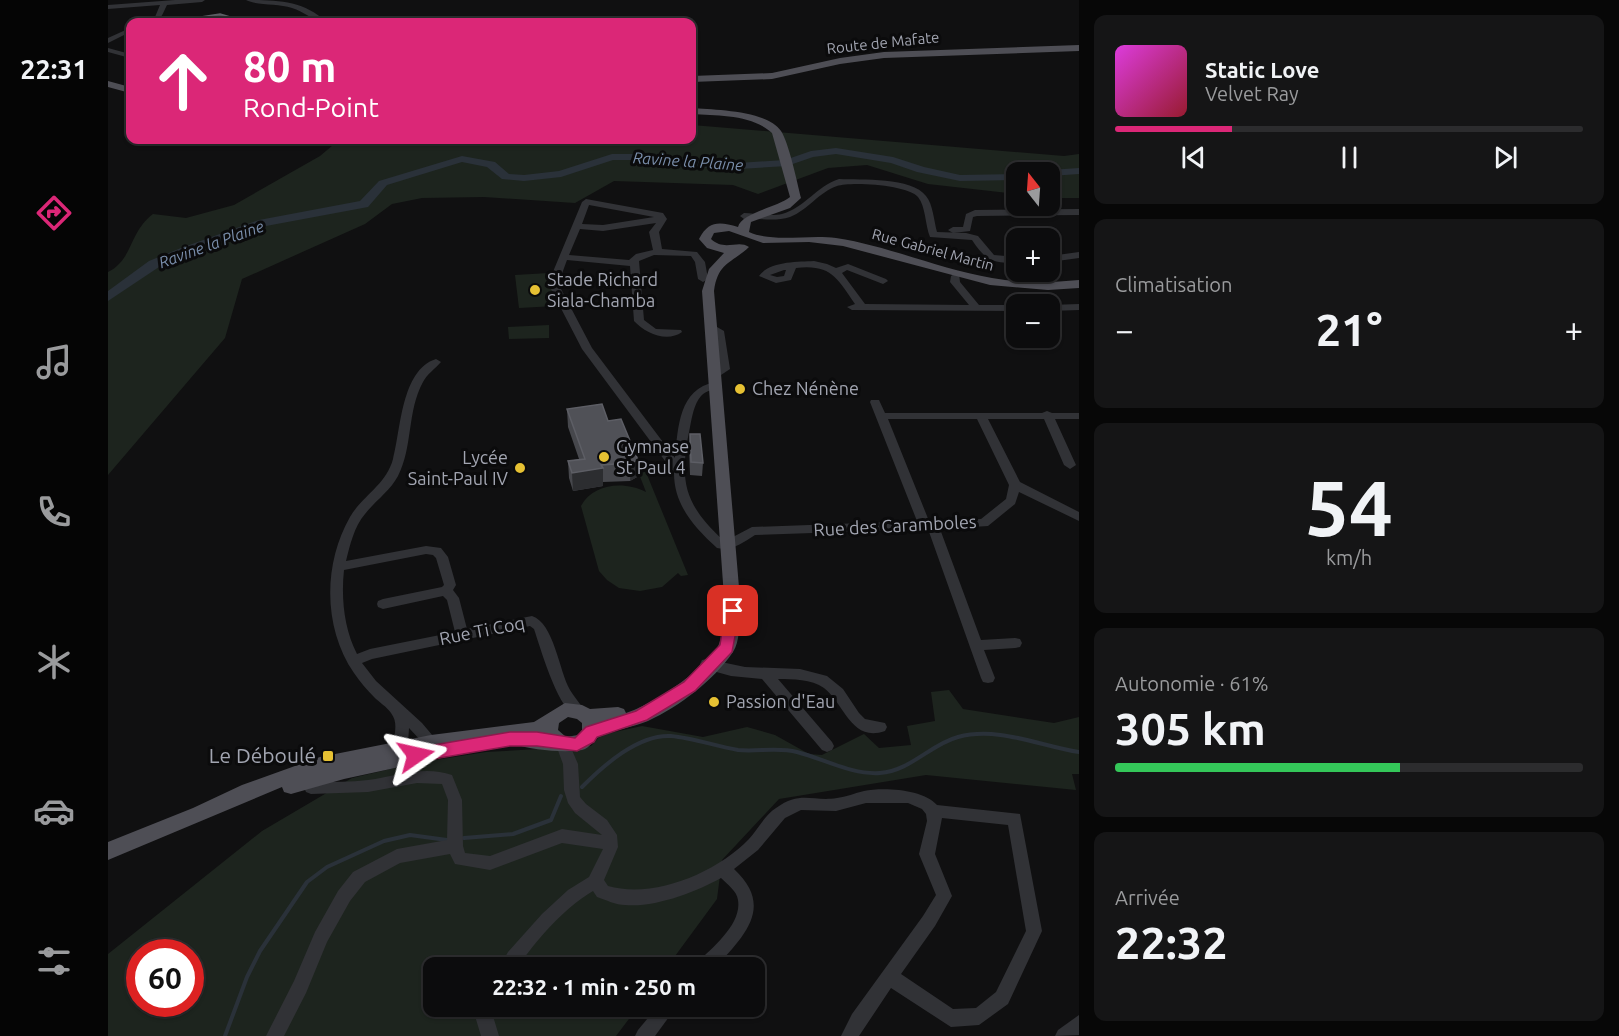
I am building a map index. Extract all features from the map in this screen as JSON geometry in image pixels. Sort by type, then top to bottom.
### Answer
[{"type":"main road","name":"Route de Mafate","points":[[696,79],[772,76],[840,61],[884,55],[1079,48]]},
{"type":"main road","points":[[108,84],[126,89]]},
{"type":"main road","points":[[696,112],[754,119],[770,124],[779,136],[795,189],[793,202],[763,219],[744,222],[745,240]]},
{"type":"main road","points":[[745,240],[728,250],[712,246],[705,239],[706,234],[715,228],[784,201],[795,189]]},
{"type":"main road","points":[[715,228],[730,227],[745,240]]},
{"type":"main road","name":"Rue Gabriel Martin","points":[[745,240],[816,239],[850,244],[957,276],[1018,286],[1079,284]]},
{"type":"main road","points":[[108,851],[200,814],[249,791],[320,765],[574,722],[641,716],[690,687],[708,664],[727,647],[731,630],[733,611],[724,537],[713,382],[709,282],[724,256],[745,240]]},
{"type":"main road","points":[[712,246],[713,256],[703,274],[702,299],[713,382]]},
{"type":"main road","points":[[560,743],[549,733],[574,722]]},
{"type":"main road","points":[[560,743],[574,722]]},
{"type":"main road","points":[[200,814],[417,749],[510,739],[560,743]]},
{"type":"street","points":[[108,7],[202,0]]},
{"type":"street","points":[[249,0],[293,3],[318,18]]},
{"type":"street","points":[[158,18],[164,3]]},
{"type":"street","points":[[108,41],[126,32]]},
{"type":"street","points":[[108,50],[126,55]]},
{"type":"street","points":[[744,216],[763,219],[794,212],[830,185],[844,182],[884,183],[908,187],[920,193],[933,233]]},
{"type":"street","points":[[659,219],[586,202],[555,279],[556,289],[574,328],[678,470]]},
{"type":"street","points":[[933,233],[967,229],[969,216],[975,213],[1079,212]]},
{"type":"street","points":[[576,225],[603,228],[659,219]]},
{"type":"street","points":[[658,253],[654,232],[659,219]]},
{"type":"street","points":[[933,233],[975,238],[983,252],[992,258],[1006,259]]},
{"type":"street","points":[[564,257],[633,263],[641,255],[694,254],[703,274]]},
{"type":"street","points":[[1060,258],[1079,255]]},
{"type":"street","points":[[633,263],[636,272],[639,321],[654,332],[677,332]]},
{"type":"street","points":[[792,266],[823,264],[837,272],[857,307],[1006,308]]},
{"type":"street","points":[[837,272],[841,268],[848,267],[883,281]]},
{"type":"street","points":[[957,276],[955,282],[976,307]]},
{"type":"street","points":[[1060,308],[1079,307]]},
{"type":"street","points":[[417,749],[423,731],[397,711],[370,684],[354,661],[338,620],[334,595],[338,567],[356,516],[393,474],[413,392],[430,366],[436,362]]},
{"type":"street","points":[[713,382],[693,398],[678,470],[682,495],[700,525],[724,537]]},
{"type":"street","points":[[875,402],[929,526],[988,678]]},
{"type":"street","points":[[882,416],[1047,414],[1079,416]]},
{"type":"street","points":[[1047,414],[1070,465]]},
{"type":"street","points":[[980,415],[1015,485],[1079,517]]},
{"type":"street","name":"Rue des Caramboles","points":[[724,537],[752,531],[984,523],[1011,501],[1015,485]]},
{"type":"street","points":[[338,567],[432,550],[441,556],[450,585],[446,591],[384,604]]},
{"type":"street","points":[[446,591],[453,598],[462,635]]},
{"type":"street","name":"Rue Ti Coq","points":[[354,661],[370,654],[524,621],[536,622],[574,722],[571,765]]},
{"type":"street","points":[[975,645],[1016,643]]},
{"type":"street","points":[[708,664],[735,672],[804,675],[824,681],[845,703],[859,724],[869,728],[880,727]]},
{"type":"street","points":[[765,673],[827,746]]},
{"type":"street","points":[[397,711],[417,749]]},
{"type":"street","points":[[560,743],[571,765],[570,788],[576,803],[606,827],[611,843],[609,852],[597,869],[596,881],[603,892],[624,898],[648,897],[699,882],[722,869],[753,844],[780,813],[799,803],[836,805],[866,797],[908,797],[927,804],[933,811],[935,820],[927,855],[944,896],[890,978],[858,1020],[850,1036]]},
{"type":"street","points":[[308,781],[310,789],[369,785],[409,777],[436,776],[447,779],[455,800],[455,846],[460,859],[490,863],[562,836],[611,843]]},
{"type":"street","points":[[890,978],[951,1018],[979,1016],[1002,998],[1035,931],[1015,819],[933,811]]},
{"type":"street","points":[[275,1036],[300,987],[321,937],[344,896],[359,877],[397,856],[455,846]]},
{"type":"street","points":[[713,957],[737,929],[746,914],[747,900],[742,889],[722,869]]},
{"type":"street","points":[[514,957],[519,949],[585,885],[596,881]]},
{"type":"street","points":[[484,1017],[490,1036]]},
{"type":"street","points":[[644,1036],[660,1017]]},
{"type":"street","points":[[1064,1036],[1079,1024]]},
{"type":"shaded area","points":[[696,125],[1064,156],[1079,154],[1079,198],[1060,198],[1060,162],[1006,162],[1006,193],[928,184],[867,165],[828,168],[758,194],[733,185],[614,181],[575,203],[484,197],[422,198],[392,204],[365,224],[242,279],[225,338],[108,475],[108,272],[122,260],[139,229],[153,214],[186,218],[234,205],[320,156],[334,144],[696,144]]},
{"type":"shaded area","name":"Stade Richard Siala-Chamba","points":[[549,273],[555,306],[519,308],[515,275]]},
{"type":"shaded area","points":[[549,325],[549,338],[509,339],[508,327]]},
{"type":"shaded area","points":[[641,460],[688,575],[681,576],[678,573],[662,587],[640,591],[619,588],[599,571],[581,506],[593,493],[610,486],[629,486],[646,492],[634,461]]},
{"type":"shaded area","points":[[949,690],[963,709],[1054,723],[1079,717],[1079,774],[1072,774],[1076,790],[926,775],[779,799],[722,860],[717,899],[674,957],[423,957],[423,1017],[630,1017],[616,1036],[108,1036],[108,954],[126,940],[126,1017],[204,1017],[204,939],[127,939],[262,831],[352,778],[416,763],[486,752],[591,746],[601,735],[642,726],[703,737],[747,727],[775,735],[809,754],[822,755],[864,734],[879,748],[911,745],[907,726],[935,721],[931,692]]},
{"type":"building","points":[[220,14],[234,18],[194,18]]},
{"type":"building","points":[[602,404],[608,421],[621,419],[638,460],[631,463],[601,465],[603,468],[572,473],[568,461],[585,459],[567,409]]},
{"type":"building","points":[[690,434],[700,434],[703,463],[691,462]]},
{"type":"waterway","name":"Ravine la Plaine","points":[[108,297],[154,264],[185,251],[263,223],[364,204],[383,183],[426,168],[462,159],[491,164],[506,177],[524,178],[561,174],[612,157],[654,157],[723,167],[787,163],[811,154],[836,151],[893,160],[921,170],[960,178],[1006,177]]},
{"type":"waterway","name":"Ravine la Plaine","points":[[1060,172],[1079,171]]},
{"type":"waterway","points":[[582,787],[600,770],[634,746],[646,740],[671,736],[738,750],[790,751],[859,772],[870,773],[901,768],[948,740],[973,734],[1004,735],[1079,752]]},
{"type":"waterway","points":[[464,838],[513,834],[551,820],[561,796]]},
{"type":"waterway","points":[[225,1036],[247,977],[260,951],[307,882],[327,867],[384,841],[410,835],[447,840]]},
{"type":"place","name":"Stade Richard Siala-Chamba","points":[[535,290]]},
{"type":"place","name":"Chez Nénène","points":[[740,389]]},
{"type":"place","name":"Gymnase St Paul 4","points":[[604,457]]},
{"type":"place","name":"Lycée Saint-Paul IV","points":[[520,468]]},
{"type":"place","name":"Passion d'Eau","points":[[714,702]]},
{"type":"place","name":"Le Déboulé","points":[[328,756]]},
{"type":"route","points":[[416,755],[510,739],[537,739],[563,745],[577,745],[583,742],[591,732],[604,726],[641,716],[690,687],[727,647],[733,611]]}]
